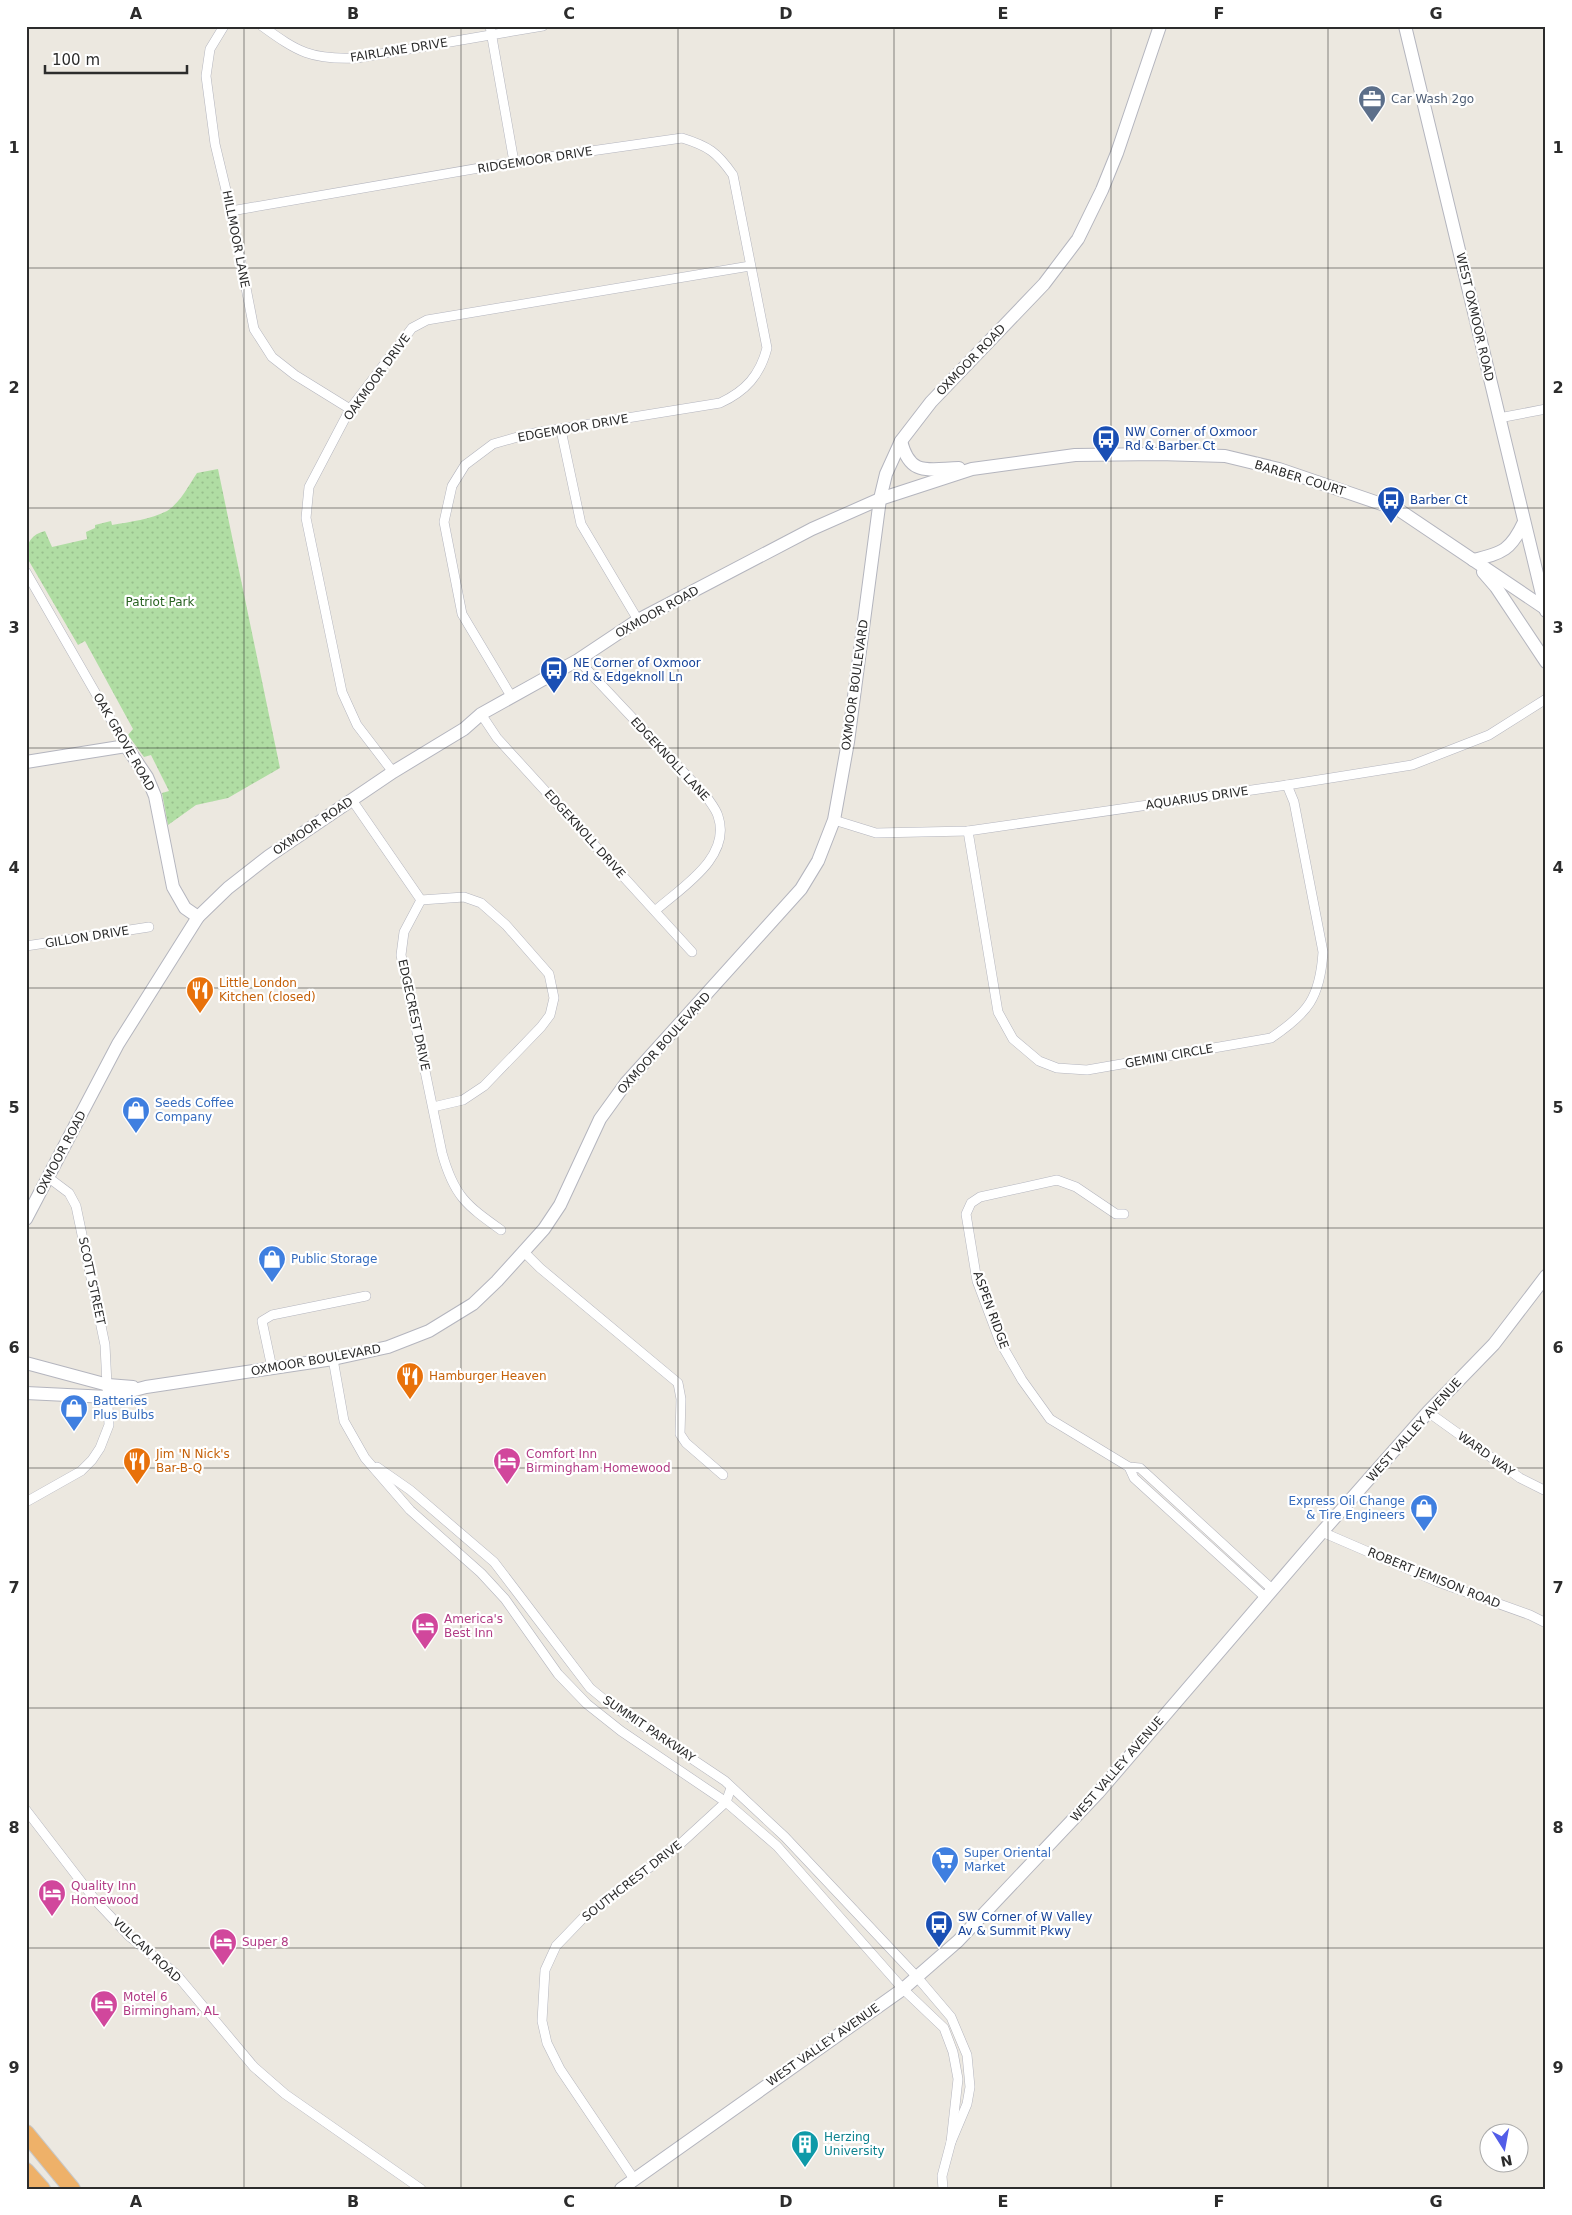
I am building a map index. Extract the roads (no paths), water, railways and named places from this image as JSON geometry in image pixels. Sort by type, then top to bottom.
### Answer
[{"type":"highway","points":[[26,2133],[72,2189]]},
{"type":"highway","points":[[26,2171],[42,2189]]},
{"type":"highway","points":[[26,2185],[30,2189]]},
{"type":"street","name":"HILLMOOR LANE","points":[[224,26],[210,49],[206,76],[215,144],[231,211],[254,329],[272,357],[294,375],[350,409]]},
{"type":"street","name":"FAIRLANE DRIVE","points":[[262,26],[294,49],[310,55],[331,59],[357,58],[490,31],[543,26]]},
{"type":"street","name":"OXMOOR ROAD","points":[[26,1218],[49,1178],[118,1044],[198,917],[228,888],[264,859],[393,772],[464,728],[481,714],[578,660],[638,620],[812,529],[880,499],[886,474],[902,441],[930,402],[1044,284],[1078,239],[1102,190],[1117,153],[1160,26]]},
{"type":"street","name":"WEST OXMOOR ROAD","points":[[1405,26],[1545,609]]},
{"type":"street","points":[[490,31],[514,162]]},
{"type":"street","name":"RIDGEMOOR DRIVE","points":[[231,211],[514,162],[682,138],[704,144],[720,156],[733,175],[750,266]]},
{"type":"street","name":"OAKMOOR DRIVE","points":[[393,772],[358,725],[342,692],[306,518],[309,487],[350,409],[412,328],[427,320],[750,266]]},
{"type":"street","name":"EDGEMOOR DRIVE","points":[[511,696],[462,614],[444,522],[452,486],[465,465],[493,444],[528,434],[720,403],[736,396],[751,383],[763,364],[767,348],[750,266]]},
{"type":"street","points":[[1499,418],[1546,409]]},
{"type":"street","points":[[561,430],[581,524],[638,620]]},
{"type":"street","points":[[902,441],[905,456],[911,464],[924,468],[972,469]]},
{"type":"street","name":"BARBER COURT","points":[[880,499],[972,469],[1075,455],[1159,454],[1225,456],[1279,468],[1398,510],[1545,609]]},
{"type":"street","name":"OXMOOR BOULEVARD","points":[[26,1393],[146,1388],[333,1359],[388,1347],[429,1331],[472,1304],[497,1281],[544,1229],[560,1206],[580,1167],[600,1119],[626,1084],[801,889],[818,861],[834,820],[848,742],[880,499]]},
{"type":"street","points":[[1524,522],[1508,548],[1497,554],[1473,560],[1496,587],[1546,662]]},
{"type":"street","points":[[1534,562],[1546,576]]},
{"type":"street","name":"OAK GROVE ROAD","points":[[26,572],[126,746],[147,778],[155,796],[173,887],[185,908],[198,917]]},
{"type":"street","name":"EDGEKNOLL LANE","points":[[578,660],[706,796],[718,816],[720,833],[716,851],[706,865],[656,910]]},
{"type":"street","name":"AQUARIUS DRIVE","points":[[834,820],[876,833],[968,831],[1287,785],[1412,764],[1489,735],[1546,699]]},
{"type":"street","name":"EDGEKNOLL DRIVE","points":[[481,714],[496,738],[656,910],[692,952]]},
{"type":"street","points":[[26,762],[126,746]]},
{"type":"street","name":"GEMINI CIRCLE","points":[[968,831],[998,1012],[1013,1039],[1039,1061],[1057,1068],[1087,1070],[1271,1038],[1296,1021],[1311,1003],[1322,974],[1323,952],[1294,802],[1287,785]]},
{"type":"street","points":[[352,800],[421,900],[464,897],[481,903],[506,925],[549,974],[554,998],[550,1015],[541,1027],[484,1086],[462,1100],[433,1107]]},
{"type":"street","name":"EDGECREST DRIVE","points":[[421,900],[404,932],[401,955],[442,1153],[452,1184],[461,1199],[501,1230]]},
{"type":"street","name":"GILLON DRIVE","points":[[26,946],[149,928]]},
{"type":"street","name":"SCOTT STREET","points":[[49,1178],[69,1193],[76,1206],[105,1346],[108,1391]]},
{"type":"street","name":"ASPEN RIDGE","points":[[1124,1214],[1116,1214],[1076,1188],[1058,1180],[980,1196],[971,1203],[966,1214],[977,1281],[1000,1342],[1022,1380],[1050,1419],[1128,1467],[1140,1468],[1197,1521],[1269,1594]]},
{"type":"street","points":[[523,1251],[540,1268],[678,1383],[681,1399],[680,1434],[686,1443],[723,1475]]},
{"type":"street","name":"WEST VALLEY AVENUE","points":[[621,2189],[903,1988],[958,1941],[1098,1793],[1322,1532],[1428,1412],[1494,1344],[1546,1276]]},
{"type":"street","points":[[272,1368],[262,1321],[272,1315],[366,1296]]},
{"type":"street","name":"SUMMIT PARKWAY","points":[[333,1359],[344,1421],[365,1458],[410,1510],[481,1573],[505,1599],[558,1674],[587,1704],[621,1731],[726,1802],[777,1846],[903,1988],[944,2028],[953,2052],[958,2080],[951,2142]]},
{"type":"street","name":"OXMOOR BOULEVARD","points":[[26,1363],[108,1391]]},
{"type":"street","points":[[26,1502],[41,1492],[66,1480],[92,1460],[100,1448],[109,1425],[108,1391]]},
{"type":"street","name":"WARD WAY","points":[[1428,1412],[1520,1478],[1546,1491]]},
{"type":"street","name":"SUMMIT PARKWAY","points":[[365,1458],[410,1490],[494,1562],[590,1688],[607,1702],[725,1780],[731,1788],[785,1837],[917,1977],[951,2017],[967,2055],[970,2087],[967,2104],[951,2142]]},
{"type":"street","name":"ASPEN RIDGE","points":[[1128,1467],[1134,1478],[1190,1529],[1269,1594]]},
{"type":"street","points":[[1150,1492],[1157,1484]]},
{"type":"street","points":[[1190,1529],[1197,1521]]},
{"type":"street","name":"ROBERT JEMISON ROAD","points":[[1322,1532],[1438,1582],[1530,1615],[1546,1623]]},
{"type":"street","points":[[726,1802],[731,1788]]},
{"type":"street","name":"SOUTHCREST DRIVE","points":[[634,2179],[560,2069],[547,2043],[542,2022],[545,1970],[556,1946],[584,1917],[678,1846],[726,1802]]},
{"type":"street","name":"VULCAN ROAD","points":[[26,1810],[96,1900],[129,1936],[176,1974],[254,2067],[285,2094],[421,2189]]},
{"type":"street","points":[[944,2189],[942,2176],[951,2142]]},
{"type":"place","name":"Car Wash 2go","points":[[1372,123]]},
{"type":"place","name":"NW Corner of Oxmoor Rd & Barber Ct","points":[[1106,463]]},
{"type":"place","name":"Barber Ct","points":[[1391,524]]},
{"type":"place","name":"NE Corner of Oxmoor Rd & Edgeknoll Ln","points":[[554,694]]},
{"type":"place","name":"Little London Kitchen (closed)","points":[[200,1014]]},
{"type":"place","name":"Seeds Coffee Company","points":[[136,1134]]},
{"type":"place","name":"Public Storage","points":[[272,1283]]},
{"type":"place","name":"Hamburger Heaven","points":[[410,1400]]},
{"type":"place","name":"Batteries Plus Bulbs","points":[[74,1432]]},
{"type":"place","name":"Jim 'N Nick's Bar-B-Q","points":[[137,1485]]},
{"type":"place","name":"Comfort Inn Birmingham Homewood","points":[[507,1485]]},
{"type":"place","name":"Express Oil Change & Tire Engineers","points":[[1424,1532]]},
{"type":"place","name":"America's Best Inn","points":[[425,1650]]},
{"type":"place","name":"Super Oriental Market","points":[[945,1884]]},
{"type":"place","name":"Quality Inn Homewood","points":[[52,1917]]},
{"type":"place","name":"SW Corner of W Valley Av & Summit Pkwy","points":[[939,1948]]},
{"type":"place","name":"Super 8","points":[[223,1966]]},
{"type":"place","name":"Motel 6 Birmingham, AL","points":[[104,2028]]},
{"type":"place","name":"Herzing University","points":[[805,2168]]},
{"type":"park label","name":"Patriot Park","points":[[160,602]]}]
